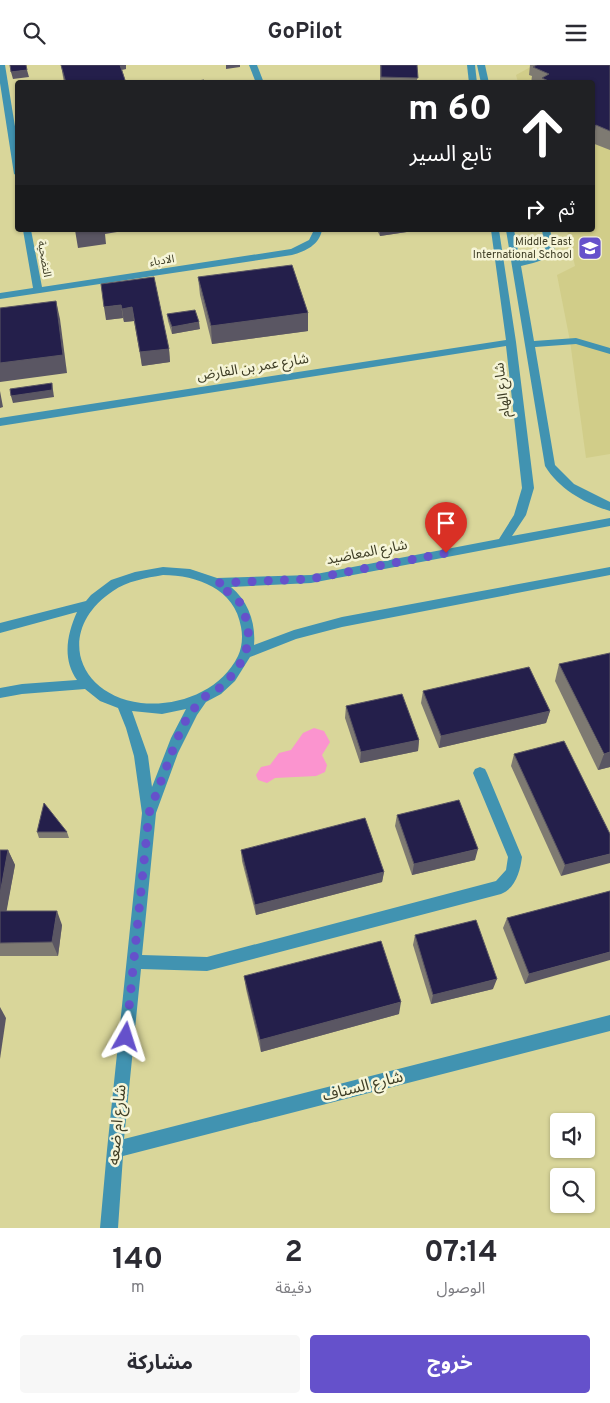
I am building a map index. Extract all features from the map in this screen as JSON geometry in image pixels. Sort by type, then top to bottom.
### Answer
[{"type":"street","points":[[1,65],[8,138],[15,163]]},
{"type":"street","points":[[253,65],[259,80]]},
{"type":"street","points":[[471,65],[473,80]]},
{"type":"street","points":[[480,65],[484,80]]},
{"type":"street","name":"التضحية","points":[[27,232],[38,291]]},
{"type":"street","name":"الادباء","points":[[0,296],[292,252],[302,249],[312,242],[318,235],[318,232]]},
{"type":"street","name":"شارع الهام","points":[[495,232],[511,342],[528,488],[520,515],[504,542]]},
{"type":"street","points":[[510,232],[550,466],[562,482],[584,496],[610,507]]},
{"type":"street","points":[[516,265],[542,257],[550,251],[546,232]]},
{"type":"street","points":[[530,344],[576,341],[610,351]]},
{"type":"street","name":"شارع عمر بن الفارض","points":[[0,422],[511,342]]},
{"type":"street","name":"شارع المعاضيد","points":[[217,583],[310,579],[610,522]]},
{"type":"street","points":[[163,571],[192,573],[217,583],[239,601],[249,626],[246,653],[236,671],[221,687],[201,699],[182,706],[142,709],[123,705],[104,697],[88,684],[76,666],[72,645],[76,625],[87,605],[108,587],[134,575],[163,571]]},
{"type":"street","points":[[246,653],[294,635],[342,622],[610,571]]},
{"type":"street","points":[[0,628],[87,605]]},
{"type":"street","points":[[0,693],[22,689],[88,684]]},
{"type":"street","name":"شارع ام ضعه","points":[[149,813],[177,739],[186,720],[201,699]]},
{"type":"street","name":"شارع ام ضعه","points":[[109,1228],[115,1150],[149,813],[141,756],[133,728],[123,705]]},
{"type":"street","points":[[134,962],[207,964],[501,887],[513,872],[516,857],[480,773]]},
{"type":"street","name":"شارع السناف","points":[[115,1150],[610,1023]]},
{"type":"shaded area","name":"Middle East International School","points":[[534,65],[610,65],[610,454],[586,458],[570,341],[557,275],[575,266],[567,232],[595,232],[595,80],[517,80],[516,75]]},
{"type":"shaded area","points":[[314,728],[324,731],[330,742],[322,755],[327,765],[325,772],[316,776],[275,778],[267,783],[258,780],[256,775],[261,767],[270,765],[279,753],[291,750],[303,733]]},
{"type":"building","points":[[10,65],[26,65],[27,70],[11,72]]},
{"type":"building","points":[[61,65],[120,65],[125,80],[65,80]]},
{"type":"building","points":[[381,65],[417,65],[418,78],[381,77]]},
{"type":"building","points":[[537,65],[610,65],[610,131],[595,126],[595,80],[546,80],[542,78],[549,74],[533,67]]},
{"type":"building","points":[[292,265],[308,313],[211,326],[198,277]]},
{"type":"building","points":[[154,277],[169,349],[140,352],[132,307],[122,309],[121,305],[104,307],[101,284]]},
{"type":"building","points":[[56,301],[63,355],[0,363],[0,308]]},
{"type":"building","points":[[195,310],[199,322],[172,327],[167,314]]},
{"type":"building","points":[[52,383],[52,390],[11,396],[10,389]]},
{"type":"building","points":[[610,653],[610,752],[604,754],[559,664]]},
{"type":"building","points":[[529,667],[550,711],[441,736],[423,691]]},
{"type":"building","points":[[402,694],[419,740],[361,752],[346,706]]},
{"type":"building","points":[[564,741],[610,834],[610,854],[565,865],[514,754]]},
{"type":"building","points":[[459,800],[478,849],[414,864],[397,815]]},
{"type":"building","points":[[44,803],[67,832],[37,832]]},
{"type":"building","points":[[365,818],[384,872],[255,905],[241,850]]},
{"type":"building","points":[[0,850],[8,850],[0,894]]},
{"type":"building","points":[[610,891],[610,952],[529,974],[507,918]]},
{"type":"building","points":[[0,911],[57,911],[52,942],[0,943]]},
{"type":"building","points":[[476,920],[497,979],[433,995],[415,935]]},
{"type":"building","points":[[381,941],[401,1002],[260,1040],[244,976]]},
{"type":"place","name":"Middle East International School","points":[[590,248]]},
{"type":"route","points":[[126,1037],[149,813],[186,720],[201,699],[221,687],[236,671],[246,653],[249,626],[239,601],[217,583],[310,579],[446,553]]}]
